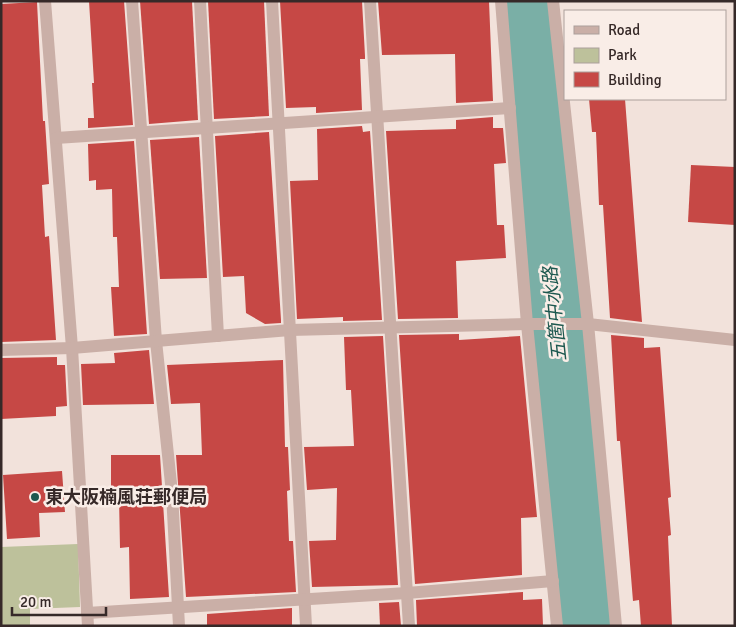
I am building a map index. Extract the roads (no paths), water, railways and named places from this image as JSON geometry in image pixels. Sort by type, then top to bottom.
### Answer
[{"type":"street","points":[[45,1],[72,348],[88,619],[178,606],[407,593],[553,582]]},
{"type":"street","points":[[132,1],[156,341],[172,493],[179,626]]},
{"type":"street","points":[[200,1],[218,336]]},
{"type":"street","points":[[272,1],[306,626]]},
{"type":"street","points":[[370,1],[409,626]]},
{"type":"street","points":[[502,1],[527,324],[557,626]]},
{"type":"street","points":[[553,1],[582,324],[616,626]]},
{"type":"street","points":[[56,138],[377,115],[510,108]]},
{"type":"street","points":[[1,350],[72,348],[290,330],[527,324],[582,324],[735,340]]},
{"type":"waterway","name":"五箇中水路","points":[[528,1],[547,244],[587,626]]},
{"type":"place","name":"東大阪楠風荘郵便局","points":[[35,497]]}]
